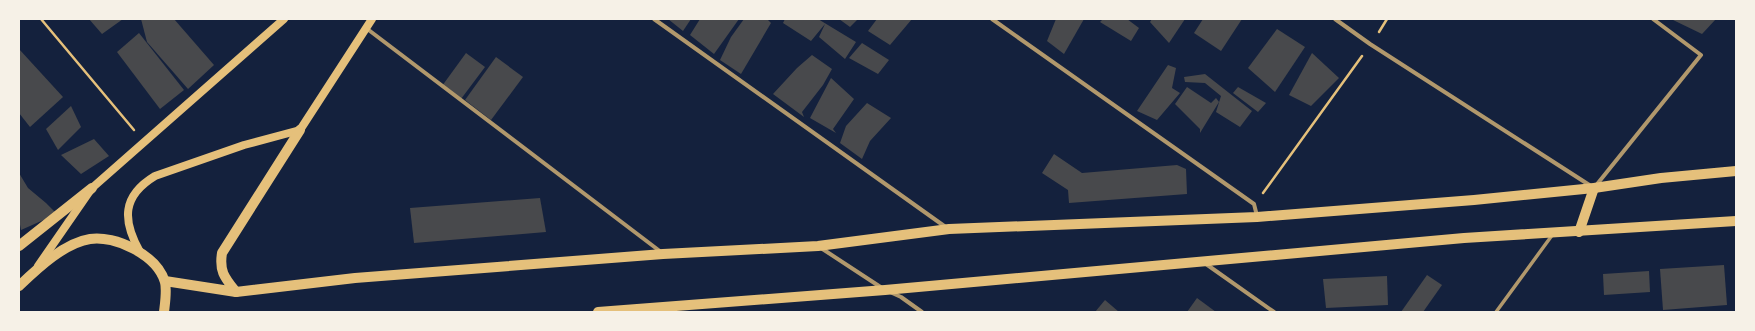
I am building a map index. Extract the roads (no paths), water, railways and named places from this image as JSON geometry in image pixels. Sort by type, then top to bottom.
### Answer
[{"type":"main road","points":[[19,246],[92,188],[284,19]]},
{"type":"main road","points":[[236,292],[221,271],[220,263],[222,253],[372,19]]},
{"type":"main road","points":[[140,252],[129,231],[128,209],[138,190],[145,182],[155,176],[187,164],[244,145],[300,130]]},
{"type":"main road","points":[[165,281],[236,292],[355,278],[663,254],[818,246],[949,230],[1257,217],[1474,200],[1594,188],[1661,178],[1736,171]]},
{"type":"main road","points":[[33,272],[92,188]]},
{"type":"main road","points":[[1579,232],[1594,188]]},
{"type":"main road","points":[[598,312],[885,290],[1464,238],[1554,234],[1736,221]]},
{"type":"main road","points":[[19,286],[33,272],[58,253],[74,244],[89,239],[105,239],[122,243],[140,252],[155,265],[165,281],[166,300],[164,312]]},
{"type":"street","points":[[654,19],[949,230]]},
{"type":"street","points":[[992,19],[1254,204],[1257,217]]},
{"type":"street","points":[[1335,19],[1370,44],[1594,188],[1701,55],[1653,19]]},
{"type":"street","points":[[366,28],[663,254]]},
{"type":"street","points":[[1496,312],[1554,234]]},
{"type":"street","points":[[818,246],[885,290],[901,297],[922,312]]},
{"type":"street","points":[[1204,262],[1274,312]]}]
